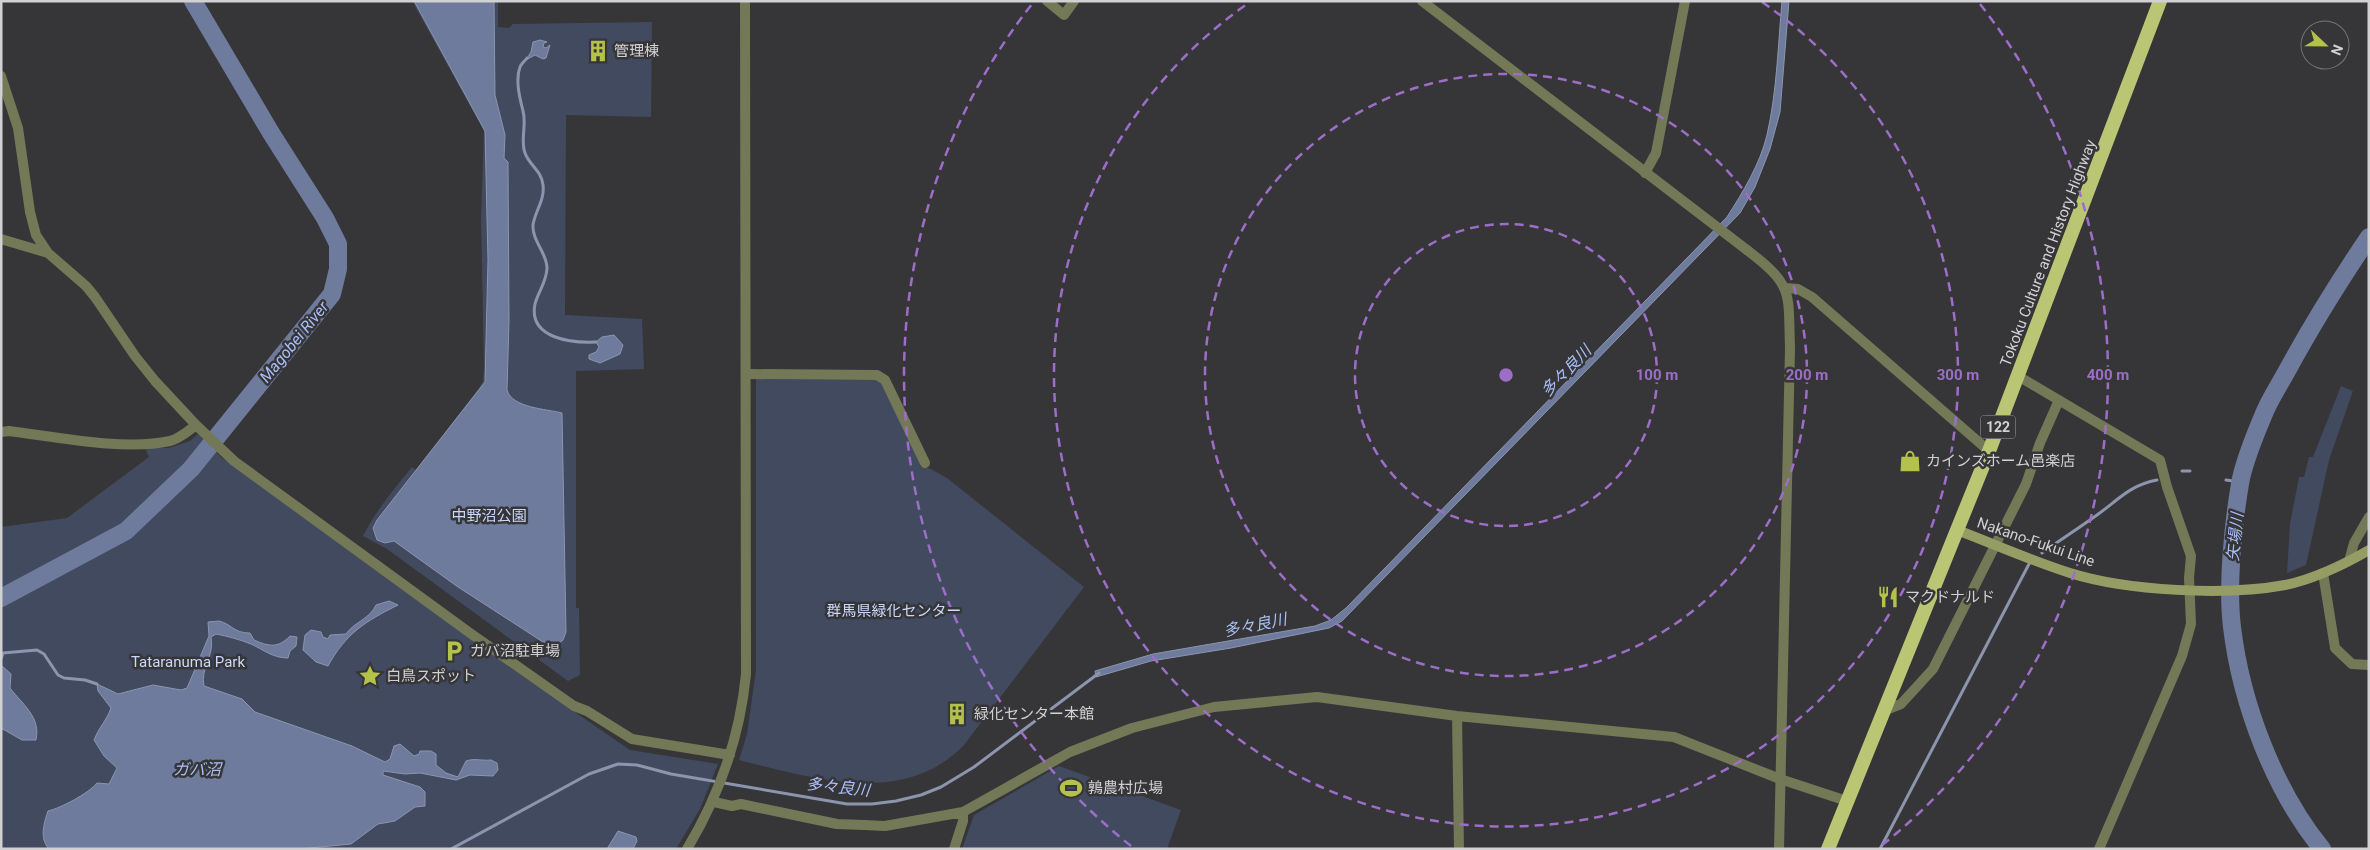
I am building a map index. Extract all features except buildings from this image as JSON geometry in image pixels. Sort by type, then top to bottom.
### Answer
[{"type":"highway","name":"Tokoku Culture and History Highway","points":[[1828,849],[1989,451],[2160,1]]},
{"type":"main road","name":"Nakano-Fukui Line","points":[[1956,530],[2071,573],[2142,586],[2194,589],[2285,585],[2323,573],[2369,550]]},
{"type":"street","points":[[688,849],[714,800],[730,755],[741,714],[746,674],[745,1]]},
{"type":"street","points":[[1047,1],[1064,15],[1074,1]]},
{"type":"street","points":[[1422,1],[1645,174],[1736,240],[1768,266],[1786,288],[1790,348],[1779,849]]},
{"type":"street","points":[[1645,174],[1656,154],[1685,1]]},
{"type":"street","points":[[1,76],[18,128],[30,212],[36,235],[48,253],[91,291],[135,356],[221,450],[454,622],[574,706],[587,711],[632,739],[730,755]]},
{"type":"street","points":[[1,239],[48,253]]},
{"type":"street","points":[[1786,288],[1798,289],[1812,297],[1989,451]]},
{"type":"street","points":[[746,374],[877,375],[886,380],[925,464]]},
{"type":"street","points":[[2018,376],[2160,460],[2167,487],[2191,556],[2194,589],[2191,624],[2182,656],[2099,849]]},
{"type":"street","points":[[1883,712],[1901,704],[1933,668],[2026,484],[2040,443],[2059,400]]},
{"type":"street","points":[[1,432],[9,431],[111,443],[142,443],[170,441],[199,428]]},
{"type":"street","points":[[2349,561],[2354,543],[2369,517]]},
{"type":"street","points":[[2323,573],[2335,648],[2352,664],[2369,665]]},
{"type":"street","points":[[714,800],[732,806],[741,804],[838,824],[884,826],[963,812],[1070,752],[1132,728],[1214,707],[1317,697],[1457,716],[1674,738],[1780,779],[1847,801]]},
{"type":"street","points":[[1457,716],[1459,849]]},
{"type":"street","points":[[954,849],[964,821],[963,812]]},
{"type":"green space","name":"中野沼公園","points":[[412,1],[498,1],[498,27],[509,28],[513,24],[652,22],[651,117],[566,115],[565,315],[642,319],[644,369],[576,371],[576,608],[579,608],[580,675],[568,681],[387,549],[363,536],[392,492],[412,467],[416,470],[483,381],[481,217],[484,131]]},
{"type":"green space","name":"群馬県緑化センター","points":[[756,379],[876,380],[882,383],[920,458],[920,466],[931,469],[947,478],[1084,587],[964,745],[940,764],[913,776],[885,782],[856,783],[826,780],[739,760],[747,734],[756,670]]},
{"type":"green space","points":[[2341,386],[2353,391],[2329,460],[2306,565],[2287,573],[2290,524],[2299,477],[2304,477],[2309,457],[2313,457]]},
{"type":"green space","name":"Tataranuma Park","points":[[198,434],[221,457],[524,677],[630,750],[718,764],[700,809],[676,849],[1,849],[1,527],[67,518],[149,457],[145,448],[169,448],[190,441]]},
{"type":"green space","name":"鶉農村広場","points":[[1059,766],[1181,810],[1167,849],[962,849],[974,815]]},
{"type":"water","points":[[414,1],[494,1],[495,95],[505,135],[504,158],[508,162],[509,321],[507,390],[510,396],[523,404],[562,413],[566,632],[563,640],[557,645],[543,642],[458,587],[394,541],[385,543],[377,540],[373,528],[377,520],[485,382],[488,260],[485,131]]},
{"type":"water","points":[[1782,1],[1789,1],[1780,112],[1770,149],[1755,187],[1740,213],[1342,621],[1329,628],[1231,648],[1151,661],[1096,677],[1095,671],[1153,654],[1315,626],[1331,620],[1346,608],[1727,217],[1745,188],[1767,135],[1775,85]]},
{"type":"water","points":[[540,40],[547,42],[544,43],[543,47],[546,48],[550,45],[546,58],[543,59],[535,55],[526,60],[531,52],[533,42]]},
{"type":"water","points":[[614,335],[623,345],[620,354],[600,363],[589,359],[589,355],[596,352],[599,347],[596,342],[602,337]]},
{"type":"water","points":[[389,601],[398,605],[358,629],[342,645],[328,666],[316,662],[303,650],[305,635],[311,630],[321,632],[323,637],[328,639],[330,635],[346,634],[353,626],[370,614],[376,605]]},
{"type":"water","name":"ガバ沼","points":[[219,621],[240,632],[250,633],[254,640],[269,645],[282,643],[290,636],[297,637],[296,646],[290,651],[288,658],[283,658],[247,643],[216,634],[211,637],[212,644],[204,674],[204,686],[242,699],[255,712],[352,746],[385,762],[390,759],[394,746],[400,744],[414,756],[419,754],[420,751],[431,751],[436,754],[436,765],[446,773],[458,777],[466,761],[469,760],[491,760],[497,763],[498,770],[493,776],[470,775],[456,780],[420,773],[405,774],[383,771],[383,775],[420,787],[425,792],[425,806],[415,807],[395,821],[378,824],[351,844],[300,849],[49,849],[43,835],[48,811],[74,800],[97,783],[109,784],[117,768],[104,756],[94,740],[111,708],[98,691],[97,684],[118,694],[153,685],[181,690],[187,688],[209,636],[208,622]]},
{"type":"water","points":[[1,665],[11,674],[10,688],[33,718],[37,732],[36,740],[22,740],[1,728]]},
{"type":"water","points":[[618,831],[636,837],[637,841],[633,849],[607,849]]},
{"type":"waterway","name":"Magobei River","points":[[1,598],[126,531],[191,469],[332,294],[338,269],[338,244],[325,218],[271,133],[193,1]]},
{"type":"waterway","points":[[527,58],[521,66],[518,78],[519,95],[524,116],[523,143],[527,157],[542,180],[543,196],[534,220],[533,231],[545,257],[547,268],[546,277],[535,304],[535,316],[538,325],[545,332],[554,336],[564,340],[596,342]]},
{"type":"waterway","name":"矢場川","points":[[2322,849],[2289,800],[2262,744],[2252,715],[2236,656],[2232,627],[2230,593],[2232,556],[2235,518],[2242,476],[2265,410],[2317,318],[2369,237]]},
{"type":"waterway","points":[[2182,471],[2190,471]]},
{"type":"waterway","points":[[2042,553],[2132,489],[2157,480]]},
{"type":"waterway","points":[[2226,480],[2240,482]]},
{"type":"waterway","points":[[1880,849],[2029,564]]},
{"type":"waterway","points":[[1,659],[3,653],[37,650],[44,654],[58,675],[64,678],[85,680],[97,684]]},
{"type":"waterway","name":"多々良川","points":[[451,849],[589,774],[618,764],[637,765],[671,774],[847,804],[872,804],[921,795],[941,787],[974,767],[1099,673]]},
{"type":"place","name":"管理棟","points":[[598,51]]},
{"type":"place","name":"カインズホーム邑楽店","points":[[1910,461]]},
{"type":"place","name":"マクドナルド","points":[[1888,597]]},
{"type":"place","name":"ガバ沼駐車場","points":[[454,651]]},
{"type":"place","name":"白鳥スポット","points":[[370,676]]},
{"type":"place","name":"緑化センター本館","points":[[957,714]]},
{"type":"place","name":"鶉農村広場","points":[[1071,788]]}]
